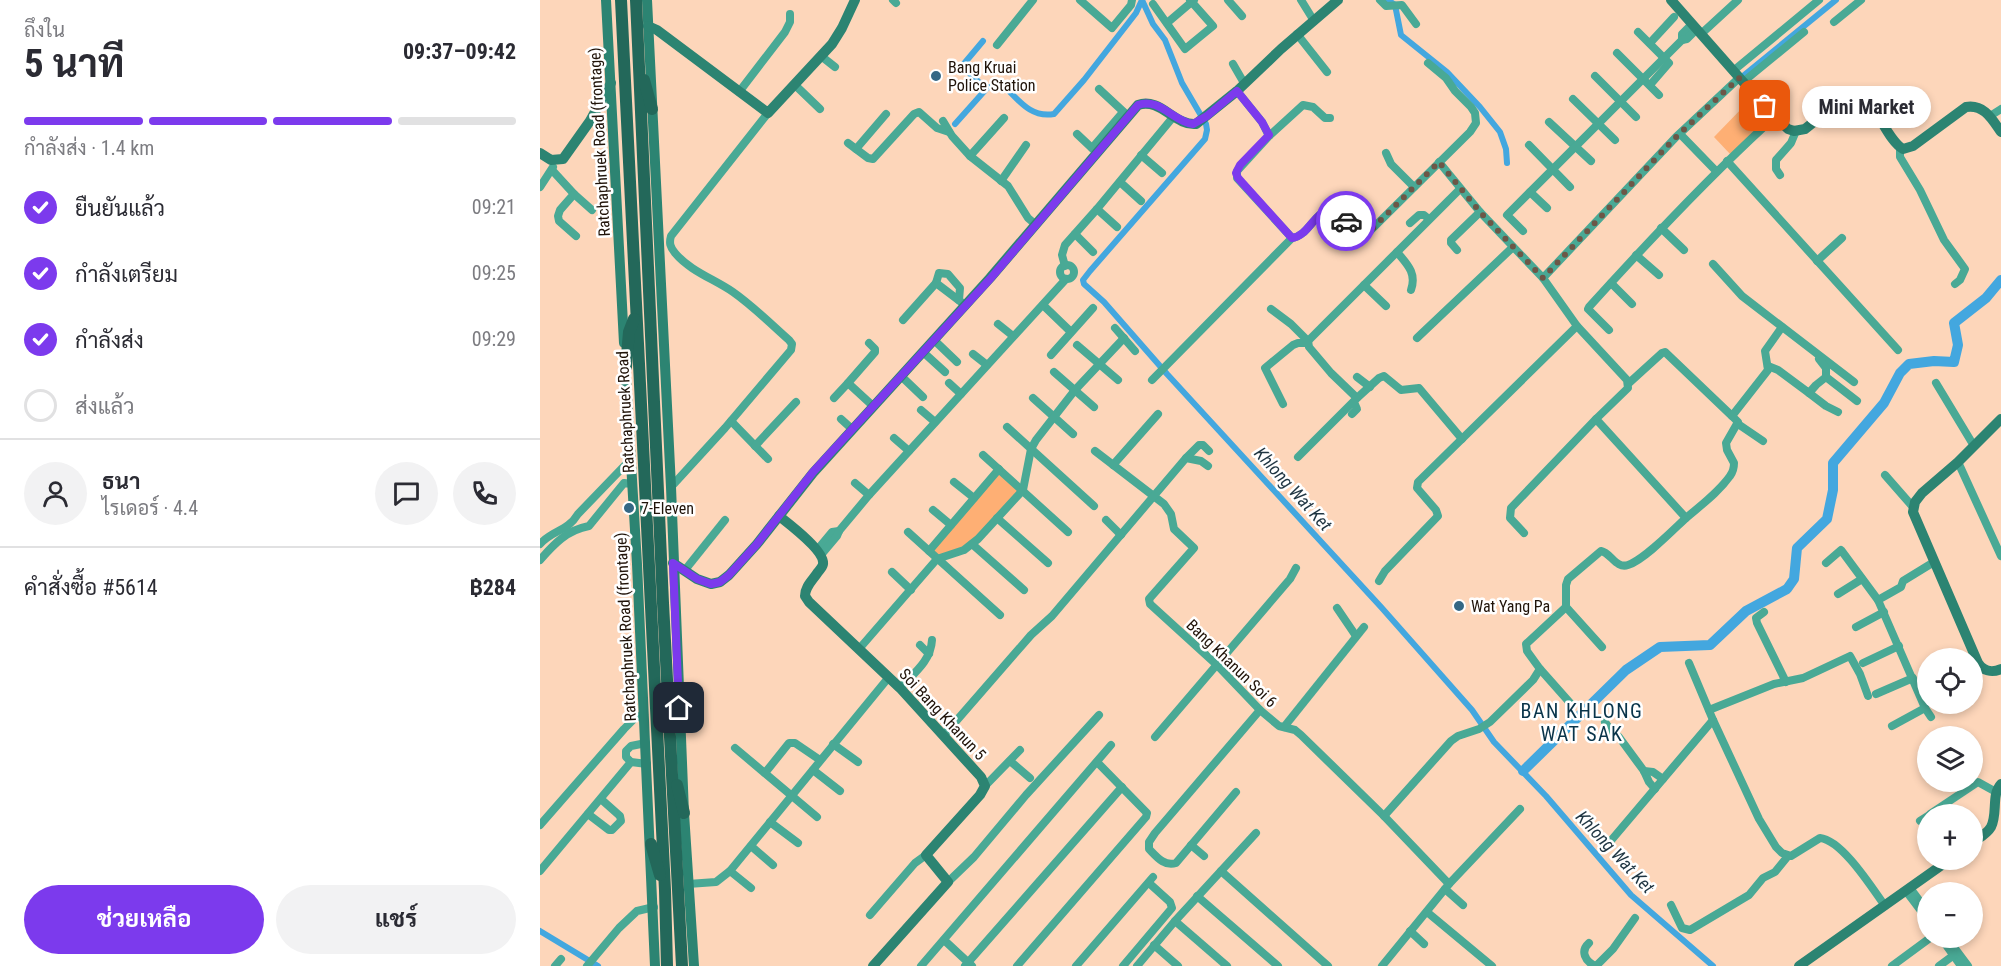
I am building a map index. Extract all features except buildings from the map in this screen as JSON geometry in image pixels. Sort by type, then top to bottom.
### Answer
[{"type":"main road","name":"Ratchaphruek Road","points":[[621,0],[667,966]]},
{"type":"main road","name":"Ratchaphruek Road","points":[[636,0],[670,761],[682,966]]},
{"type":"main road","points":[[638,52],[652,109]]},
{"type":"main road","points":[[626,367],[631,324],[636,315]]},
{"type":"main road","points":[[670,761],[684,813]]},
{"type":"main road","points":[[678,788],[688,966]]},
{"type":"main road","points":[[651,844],[662,889],[662,966]]},
{"type":"street","name":"Ratchaphruek Road (frontage)","points":[[606,0],[645,714],[655,966]]},
{"type":"street","points":[[647,0],[671,487],[684,813],[694,966]]},
{"type":"street","points":[[671,487],[791,350],[792,344],[738,295],[699,273],[677,255],[671,247],[671,236],[768,113],[821,56],[838,34],[855,0]]},
{"type":"street","points":[[997,45],[1033,0]]},
{"type":"street","points":[[1080,0],[1112,28],[1131,5],[1132,0]]},
{"type":"street","points":[[1228,0],[1242,16]]},
{"type":"street","points":[[1301,0],[1314,21]]},
{"type":"street","points":[[673,563],[705,583],[720,582],[757,544],[813,472],[934,340],[962,302],[1035,224],[1125,114],[1146,102],[1190,124],[1203,119],[1338,0]]},
{"type":"street","points":[[1380,0],[1386,6],[1404,7],[1408,16],[1416,24]]},
{"type":"street","points":[[1671,0],[1738,77],[1769,122],[1788,129],[1805,129],[1844,98],[1856,95],[1868,102],[1900,148],[1900,157],[1935,219],[1944,240],[1965,269],[1960,280],[1955,284]]},
{"type":"street","points":[[1665,57],[1682,40],[1688,39],[1697,29],[1738,0]]},
{"type":"street","points":[[1543,278],[1676,137],[1819,0]]},
{"type":"street","points":[[1834,22],[1861,0]]},
{"type":"street","points":[[1153,4],[1185,48],[1213,26],[1192,1],[1167,23]]},
{"type":"street","points":[[739,92],[785,32],[790,22],[790,14]]},
{"type":"street","points":[[1650,43],[1674,17]]},
{"type":"street","points":[[648,26],[657,30],[768,113]]},
{"type":"street","points":[[1523,231],[1508,215],[1620,101],[1669,64],[1665,57],[1638,32]]},
{"type":"street","points":[[1738,77],[1804,32]]},
{"type":"street","points":[[1298,34],[1327,72]]},
{"type":"street","points":[[1617,53],[1659,95]]},
{"type":"street","points":[[821,56],[835,67]]},
{"type":"street","points":[[1152,380],[1292,238],[1299,236],[1319,216],[1330,209],[1335,210],[1356,231],[1360,233],[1370,231],[1470,132],[1477,120],[1471,107],[1446,78],[1428,63]]},
{"type":"street","points":[[1233,64],[1241,87],[1269,135]]},
{"type":"street","points":[[1595,76],[1636,117]]},
{"type":"street","points":[[540,187],[554,165],[563,159],[590,121],[611,83]]},
{"type":"street","points":[[795,85],[820,109]]},
{"type":"street","points":[[1099,89],[1125,114]]},
{"type":"street","points":[[1573,99],[1615,140]]},
{"type":"street","points":[[1292,238],[1237,176],[1237,171],[1269,135],[1303,105],[1309,105],[1325,118],[1330,118]]},
{"type":"street","points":[[1900,148],[1910,148],[1966,107],[1981,108],[2001,132]]},
{"type":"street","points":[[1990,117],[2001,109]]},
{"type":"street","points":[[848,143],[868,158],[873,159],[914,114],[919,112],[937,128],[949,132]]},
{"type":"street","points":[[590,121],[602,113],[613,114]]},
{"type":"street","points":[[856,149],[886,114]]},
{"type":"street","points":[[779,516],[819,553],[832,532],[839,531],[987,364],[1066,279],[1072,277],[1074,271],[1071,266],[1065,266],[1062,249],[1174,116]]},
{"type":"street","points":[[969,155],[1004,118]]},
{"type":"street","points":[[943,121],[949,132],[969,155],[1001,181],[1014,195],[1028,218],[1035,224]]},
{"type":"street","points":[[1550,122],[1591,161]]},
{"type":"street","points":[[1609,330],[1588,308],[1716,171],[1769,122]]},
{"type":"street","points":[[969,155],[989,129]]},
{"type":"street","points":[[1780,175],[1775,163],[1791,143],[1796,130]]},
{"type":"street","points":[[1077,134],[1094,150]]},
{"type":"street","points":[[1683,137],[1716,171]]},
{"type":"street","points":[[1001,181],[1026,145]]},
{"type":"street","points":[[1529,145],[1570,187]]},
{"type":"street","points":[[540,153],[551,160],[574,194],[592,210]]},
{"type":"street","points":[[1386,153],[1391,165],[1414,187]]},
{"type":"street","points":[[1142,155],[1162,173]]},
{"type":"street","points":[[1727,161],[1898,350]]},
{"type":"street","points":[[1439,162],[1480,212],[1543,278],[1577,327],[1629,383]]},
{"type":"street","points":[[1120,182],[1141,201]]},
{"type":"street","points":[[1283,404],[1265,368],[1293,345],[1308,342],[1460,189]]},
{"type":"street","points":[[1530,192],[1547,208]]},
{"type":"street","points":[[574,194],[560,210],[558,216],[560,221],[576,236]]},
{"type":"street","points":[[1097,209],[1117,227]]},
{"type":"street","points":[[1457,250],[1451,243],[1452,238],[1480,212]]},
{"type":"street","points":[[1410,223],[1419,215],[1424,215],[1429,219]]},
{"type":"street","points":[[1661,228],[1684,250]]},
{"type":"street","points":[[1075,234],[1093,252]]},
{"type":"street","points":[[1817,261],[1842,238]]},
{"type":"street","points":[[1417,339],[1513,247]]},
{"type":"street","points":[[1397,252],[1412,271],[1411,290]]},
{"type":"street","points":[[1636,255],[1659,275]]},
{"type":"street","points":[[1713,264],[1735,290],[1822,362],[1826,368],[1826,377]]},
{"type":"street","points":[[903,320],[936,283],[939,273],[952,277],[960,288],[962,302]]},
{"type":"street","points":[[936,283],[962,302]]},
{"type":"street","points":[[1611,283],[1632,304]]},
{"type":"street","points":[[1364,285],[1386,306]]},
{"type":"street","points":[[1043,305],[1071,332]]},
{"type":"street","points":[[1051,355],[1093,308]]},
{"type":"street","points":[[1271,309],[1291,324],[1308,342],[1356,400],[1357,409],[1352,414]]},
{"type":"street","points":[[998,324],[1013,336]]},
{"type":"street","points":[[1379,581],[1385,571],[1437,519],[1438,513],[1416,485],[1577,327]]},
{"type":"street","points":[[1115,328],[1135,351]]},
{"type":"street","points":[[1732,416],[1766,374],[1768,366],[1765,351],[1780,329]]},
{"type":"street","points":[[1780,329],[1854,382]]},
{"type":"street","points":[[859,649],[937,559],[964,550],[972,544],[1023,490],[1031,449],[1043,430],[1075,390],[1124,338]]},
{"type":"street","points":[[934,340],[957,362]]},
{"type":"street","points":[[834,398],[876,351],[869,343]]},
{"type":"street","points":[[1077,345],[1118,380]]},
{"type":"street","points":[[923,352],[945,372]]},
{"type":"street","points":[[1524,533],[1510,518],[1511,508],[1628,388],[1629,383],[1662,353],[1665,352],[1737,420],[1738,424],[1763,441]]},
{"type":"street","points":[[973,354],[987,364]]},
{"type":"street","points":[[1768,366],[1778,369],[1826,406],[1838,412]]},
{"type":"street","points":[[1054,372],[1094,406]]},
{"type":"street","points":[[900,376],[923,397]]},
{"type":"street","points":[[1299,457],[1379,378],[1384,376],[1401,390],[1419,388],[1462,439]]},
{"type":"street","points":[[1357,377],[1370,387]]},
{"type":"street","points":[[1809,393],[1826,377]]},
{"type":"street","points":[[1826,377],[1857,402]]},
{"type":"street","points":[[848,383],[873,406]]},
{"type":"street","points":[[949,383],[961,394]]},
{"type":"street","points":[[1936,383],[1974,446]]},
{"type":"street","points":[[1033,398],[1073,434]]},
{"type":"street","points":[[755,446],[796,402]]},
{"type":"street","points":[[921,410],[935,422]]},
{"type":"street","points":[[1113,465],[1158,414]]},
{"type":"street","points":[[1913,507],[1922,493],[1958,462],[2001,418]]},
{"type":"street","points":[[841,419],[852,429]]},
{"type":"street","points":[[1596,419],[1686,518]]},
{"type":"street","points":[[730,421],[768,459]]},
{"type":"street","points":[[1602,647],[1566,607],[1568,579],[1598,551],[1604,551],[1619,565],[1627,566],[1656,545],[1719,490],[1735,466],[1726,443],[1738,424]]},
{"type":"street","points":[[1007,427],[1094,506]]},
{"type":"street","points":[[894,438],[909,451]]},
{"type":"street","points":[[944,735],[1031,635],[1052,616],[1186,458],[1201,444],[1209,452]]},
{"type":"street","name":"Bang Khanun Soi 6","points":[[1095,451],[1164,504],[1174,529],[1194,548],[1149,601],[1216,664],[1260,710],[1276,724],[1297,732],[1383,816],[1463,905]]},
{"type":"street","points":[[983,455],[1068,532]]},
{"type":"street","points":[[1186,458],[1201,461],[1208,466]]},
{"type":"street","points":[[540,544],[548,535],[573,523],[578,514],[630,460]]},
{"type":"street","points":[[1958,462],[2001,556]]},
{"type":"street","points":[[929,551],[999,469]]},
{"type":"street","points":[[1885,475],[1913,507],[1934,562],[1980,667],[1988,671],[2001,669]]},
{"type":"street","points":[[954,482],[974,498]]},
{"type":"street","points":[[540,560],[558,539],[589,526],[624,483],[632,484]]},
{"type":"street","points":[[855,483],[869,495]]},
{"type":"street","points":[[933,510],[951,525]]},
{"type":"street","points":[[997,518],[1047,563]]},
{"type":"street","points":[[685,570],[725,520]]},
{"type":"street","points":[[1106,520],[1121,535]]},
{"type":"street","points":[[908,532],[1000,615]]},
{"type":"street","points":[[972,544],[1024,590]]},
{"type":"street","points":[[1826,563],[1841,550],[1878,600],[1917,688]]},
{"type":"street","name":"Soi Bang Khanun 5","points":[[819,553],[823,564],[806,589],[805,596],[900,688],[981,777],[985,786],[980,795],[926,855]]},
{"type":"street","points":[[1878,600],[1901,587],[1903,581],[1934,562]]},
{"type":"street","points":[[1155,737],[1290,579],[1296,567]]},
{"type":"street","points":[[892,572],[911,590]]},
{"type":"street","points":[[1838,594],[1862,579]]},
{"type":"street","points":[[1566,607],[1526,644],[1527,651],[1540,669],[1571,704]]},
{"type":"street","points":[[1337,608],[1356,636]]},
{"type":"street","points":[[1764,612],[1756,618],[1757,624],[1786,682]]},
{"type":"street","points":[[1856,627],[1884,612]]},
{"type":"street","points":[[1284,727],[1364,627]]},
{"type":"street","points":[[900,688],[925,662],[932,640]]},
{"type":"street","points":[[920,645],[929,654]]},
{"type":"street","points":[[1863,663],[1899,646]]},
{"type":"street","points":[[1709,710],[1774,684],[1803,678],[1850,656],[1872,695],[1913,678]]},
{"type":"street","points":[[1689,663],[1759,819],[1776,847],[1788,856]]},
{"type":"street","points":[[1383,816],[1454,738],[1479,729],[1490,722],[1533,680],[1540,669]]},
{"type":"street","points":[[688,884],[716,882],[730,871],[889,677]]},
{"type":"street","points":[[1236,792],[1176,863],[1169,864],[1157,858],[1149,849],[1148,845],[1155,833],[1260,710]]},
{"type":"street","points":[[1892,726],[1917,712]]},
{"type":"street","points":[[540,825],[624,729],[634,719],[645,714]]},
{"type":"street","points":[[873,966],[1100,715]]},
{"type":"street","points":[[1603,850],[1713,720]]},
{"type":"street","points":[[1605,723],[1619,736],[1655,789]]},
{"type":"street","points":[[765,773],[792,742],[820,760]]},
{"type":"street","points":[[646,743],[635,744],[626,752],[626,757],[631,762],[647,764]]},
{"type":"street","points":[[833,744],[858,762]]},
{"type":"street","points":[[921,966],[1111,745]]},
{"type":"street","points":[[735,748],[817,817]]},
{"type":"street","points":[[985,786],[1020,750]]},
{"type":"street","points":[[1010,761],[1030,778]]},
{"type":"street","points":[[540,871],[602,800],[631,762]]},
{"type":"street","points":[[1017,966],[1148,813],[1097,762]]},
{"type":"street","points":[[813,770],[840,791]]},
{"type":"street","points":[[1644,771],[1653,772],[1663,779]]},
{"type":"street","points":[[1945,804],[1978,782],[1999,788],[1998,815],[1990,828],[1983,834]]},
{"type":"street","points":[[944,940],[968,965],[1122,787]]},
{"type":"street","points":[[588,814],[609,830],[621,821],[620,816],[602,800]]},
{"type":"street","points":[[1382,966],[1447,887],[1520,809]]},
{"type":"street","points":[[770,822],[798,843]]},
{"type":"street","points":[[1137,966],[1197,896],[1256,833]]},
{"type":"street","points":[[1671,905],[1682,927],[1690,930],[1749,895],[1763,878],[1778,870],[1788,856],[1820,838],[1828,840],[1853,863],[1885,906]]},
{"type":"street","points":[[1191,845],[1204,856]]},
{"type":"street","points":[[752,846],[773,865]]},
{"type":"street","points":[[870,915],[915,862],[926,855],[948,882]]},
{"type":"street","points":[[1799,966],[1935,870]]},
{"type":"street","points":[[730,871],[751,888]]},
{"type":"street","points":[[1221,871],[1328,966]]},
{"type":"street","points":[[1076,966],[1151,880],[1170,902],[1172,908],[1123,966]]},
{"type":"street","points":[[1908,889],[1917,899]]},
{"type":"street","points":[[1908,889],[1917,903]]},
{"type":"street","points":[[1197,896],[1278,966]]},
{"type":"street","points":[[587,966],[619,928],[638,911],[654,907]]},
{"type":"street","points":[[1427,912],[1492,966]]},
{"type":"street","points":[[1590,943],[1585,947],[1585,957],[1596,966],[1613,949],[1635,918]]},
{"type":"street","points":[[1175,921],[1227,966]]},
{"type":"street","points":[[1410,931],[1424,944]]},
{"type":"street","points":[[1154,945],[1178,966]]},
{"type":"street","points":[[1892,966],[1917,948]]},
{"type":"street","points":[[1950,948],[1968,966]]},
{"type":"street","points":[[1951,948],[1961,966]]},
{"type":"street","points":[[1939,966],[1953,952]]},
{"type":"street","points":[[555,966],[561,958]]},
{"type":"shaded area","points":[[1747,103],[1765,121],[1731,155],[1714,137]]},
{"type":"shaded area","points":[[999,469],[1023,490],[978,539],[937,559],[929,551]]},
{"type":"waterway","name":"Khlong Wat Ket","points":[[1142,0],[1153,24],[1165,40],[1182,83],[1206,124],[1207,130],[1205,139],[1090,271],[1083,280],[1084,284],[1104,302],[1381,607],[1472,710],[1494,742],[1546,796],[1631,895],[1713,966]]},
{"type":"waterway","points":[[955,124],[988,87],[1006,88],[1027,108],[1039,114],[1054,114],[1084,80],[1136,13],[1142,0]]},
{"type":"waterway","points":[[1388,0],[1395,5],[1401,35],[1447,72],[1500,132],[1506,149],[1507,163]]},
{"type":"waterway","points":[[1743,76],[1836,0]]},
{"type":"waterway","points":[[983,41],[962,66],[986,89]]},
{"type":"waterway","points":[[1523,771],[1626,670],[1660,647],[1710,645],[1746,611],[1787,589],[1794,579],[1797,548],[1827,519],[1833,490],[1833,463],[1884,403],[1900,373],[1909,364],[1934,361],[1954,362],[1958,345],[1954,323],[1986,298],[2001,280]]},
{"type":"waterway","points":[[540,931],[598,966]]},
{"type":"way so far","points":[[1346,221],[1360,233],[1370,231],[1439,162],[1480,212],[1543,278],[1676,137],[1739,78],[1765,106]]},
{"type":"place","name":"Bang Kruai Police Station","points":[[936,76]]},
{"type":"place","name":"Mini Market","points":[[1765,106]]},
{"type":"place","name":"7-Eleven","points":[[629,508]]},
{"type":"place","name":"Wat Yang Pa","points":[[1459,606]]},
{"type":"district","name":"BAN KHLONG WAT SAK","points":[[1582,722]]},
{"type":"route","points":[[679,708],[673,563],[705,583],[717,584],[729,575],[757,544],[813,472],[990,279],[1138,105],[1151,103],[1185,123],[1193,124],[1200,122],[1237,91],[1262,122],[1269,135],[1240,165],[1236,173],[1238,178],[1292,238],[1299,236],[1327,210],[1335,210],[1346,221]]}]
